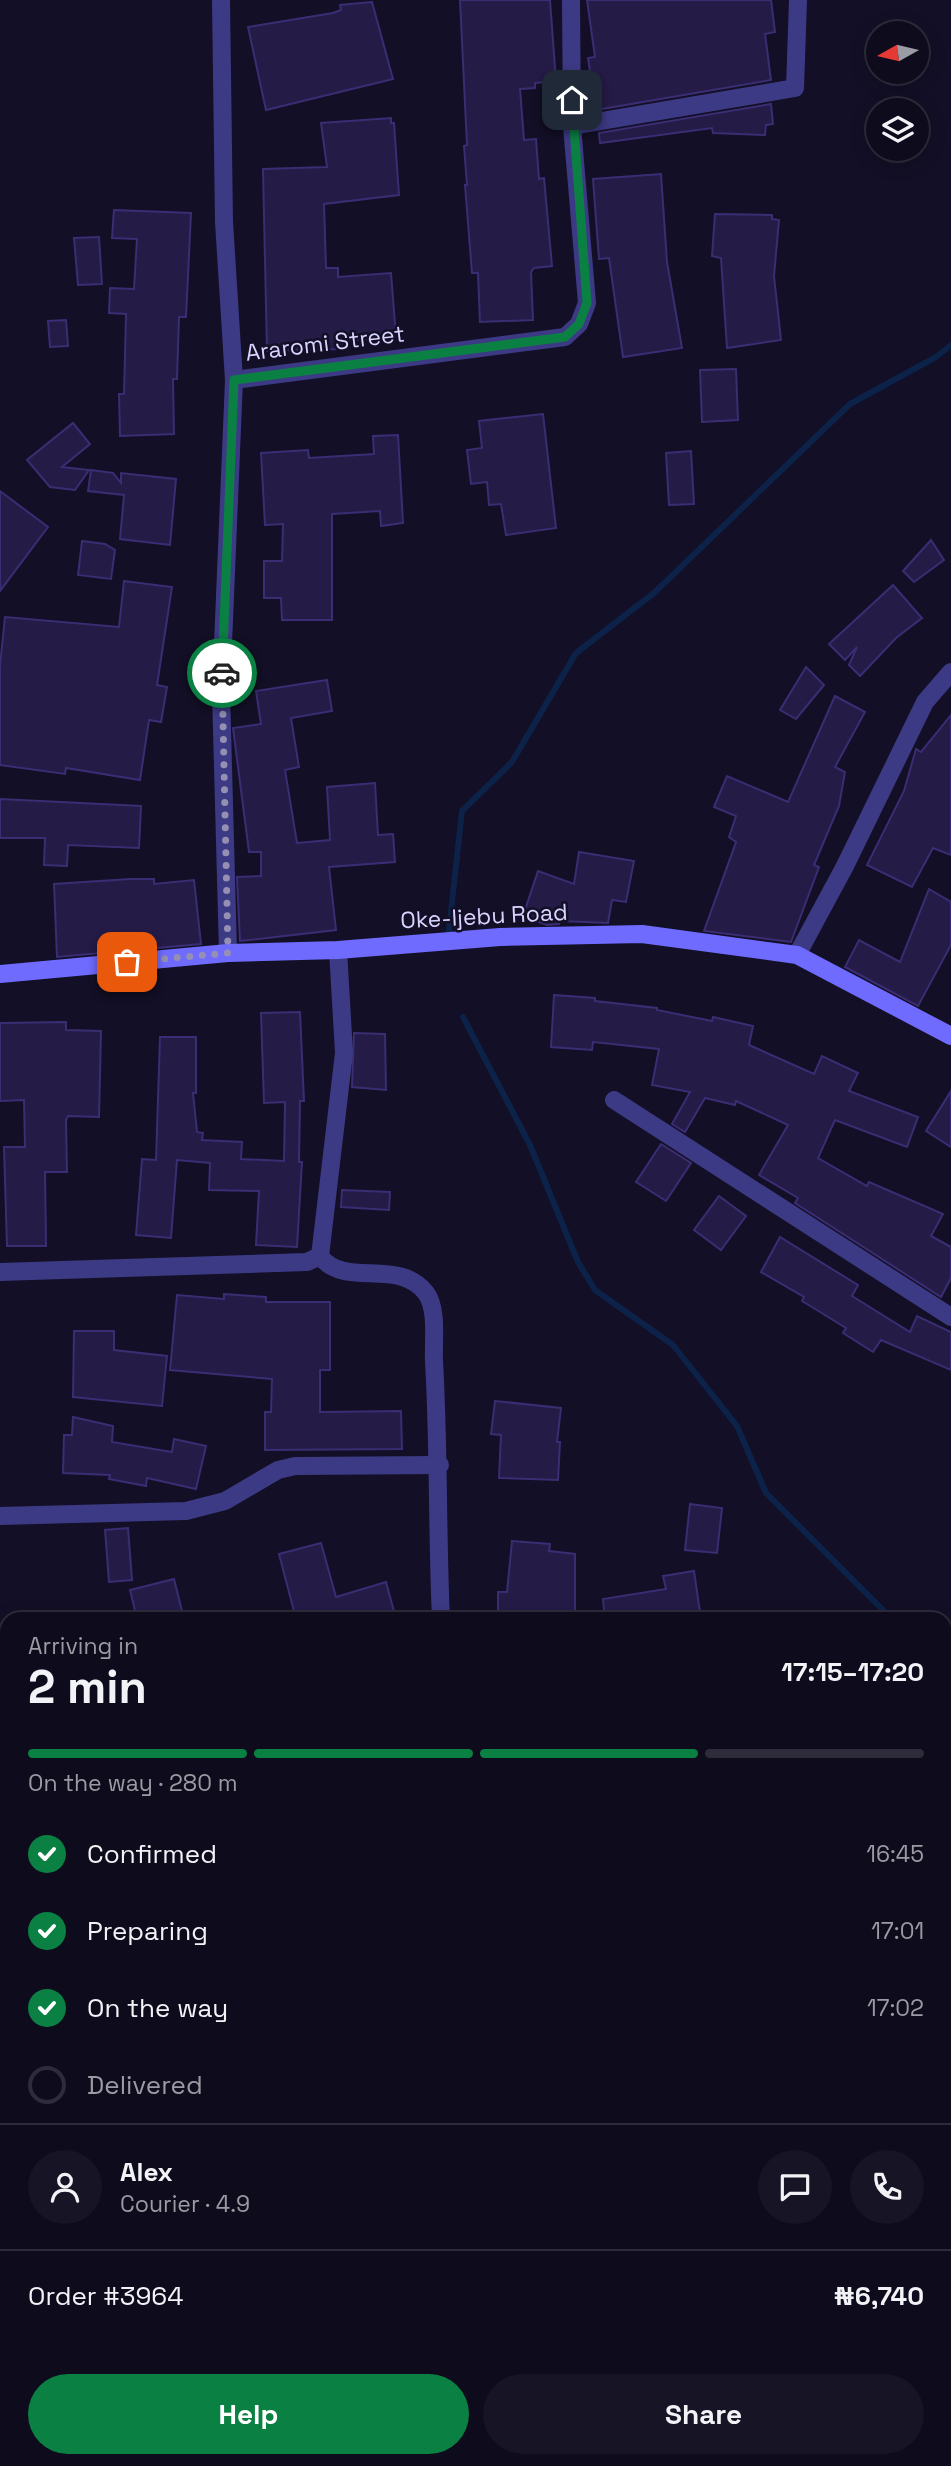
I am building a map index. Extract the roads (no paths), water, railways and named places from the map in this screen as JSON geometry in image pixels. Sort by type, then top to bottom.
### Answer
[{"type":"main road","name":"Oke-Ijebu Road","points":[[0,974],[228,953],[338,950],[500,937],[642,934],[797,956],[951,1036]]},
{"type":"street","points":[[221,0],[224,222],[234,380]]},
{"type":"street","name":"Araromi Street","points":[[228,953],[221,692],[234,380],[565,337],[579,324],[587,303],[572,126],[571,0]]},
{"type":"street","points":[[572,126],[795,89],[797,0]]},
{"type":"street","points":[[797,956],[845,866],[925,702],[951,672]]},
{"type":"street","points":[[338,950],[344,1045],[320,1256],[327,1266],[351,1273],[392,1273],[415,1282],[426,1293],[431,1304],[439,1465],[441,1612]]},
{"type":"street","points":[[614,1100],[951,1317]]},
{"type":"street","points":[[0,1272],[307,1262],[320,1256]]},
{"type":"street","points":[[0,1516],[186,1511],[225,1501],[278,1470],[295,1466],[439,1465]]},
{"type":"waterway","points":[[448,939],[462,811],[512,762],[576,653],[654,593],[850,404],[936,357],[951,345]]},
{"type":"waterway","points":[[463,1017],[530,1145],[578,1262],[595,1290],[673,1345],[737,1426],[766,1493],[885,1612]]}]
